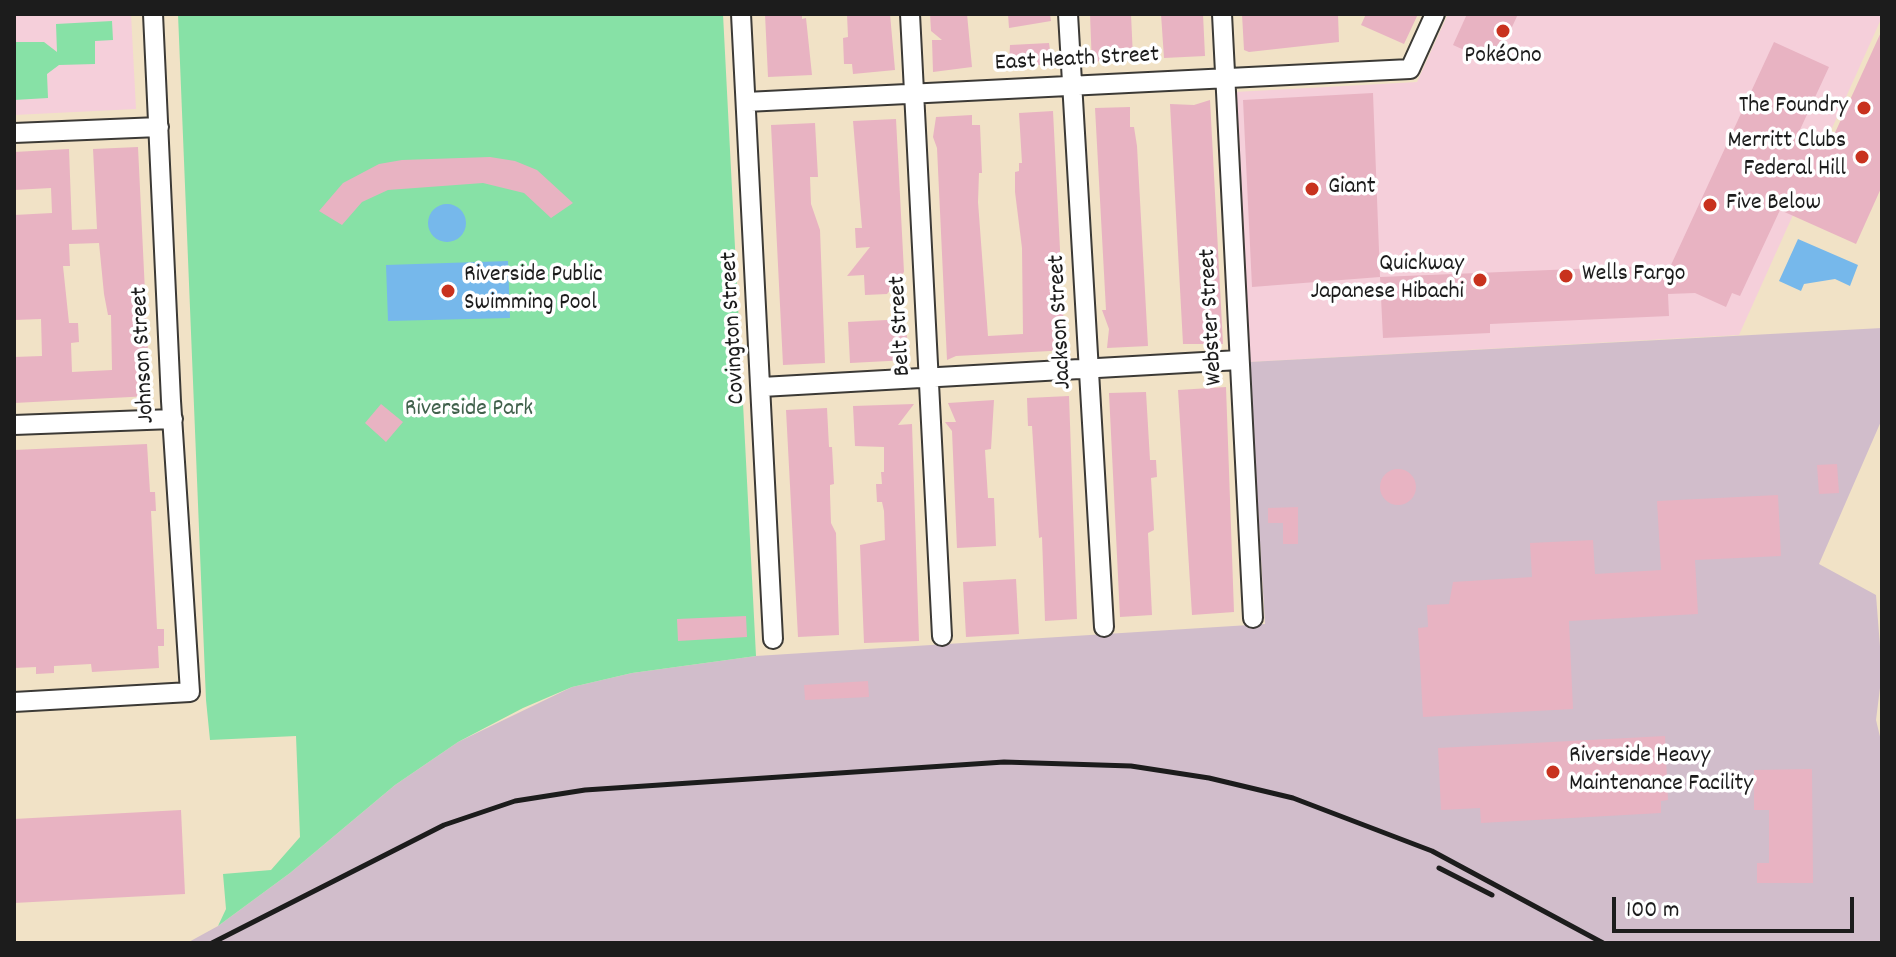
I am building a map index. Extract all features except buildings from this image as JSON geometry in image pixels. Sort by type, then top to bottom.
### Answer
[{"type":"street","name":"Johnson Street","points":[[14,702],[190,692],[153,14]]},
{"type":"street","name":"Covington Street","points":[[741,14],[773,639]]},
{"type":"street","name":"Belt Street","points":[[910,14],[942,636]]},
{"type":"street","name":"Jackson Street","points":[[1068,14],[1104,627]]},
{"type":"street","name":"Webster Street","points":[[1222,14],[1253,618]]},
{"type":"street","name":"East Heath Street","points":[[746,102],[1410,69],[1435,14]]},
{"type":"street","points":[[14,133],[159,127]]},
{"type":"street","points":[[762,387],[1239,360]]},
{"type":"street","points":[[14,425],[173,419]]},
{"type":"shaded area","points":[[14,14],[131,14],[136,109],[14,115]]},
{"type":"shaded area","points":[[1448,14],[1882,14],[1882,17],[1739,335],[1249,362],[1235,92],[1417,82]]},
{"type":"shaded area","points":[[1882,328],[1882,419],[1819,564],[1876,595],[1882,672],[1876,720],[1882,745],[1882,943],[187,943],[218,926],[290,873],[395,785],[458,742],[572,687],[632,673],[756,656],[1265,624],[1249,362]]},
{"type":"green space","name":"Riverside Park","points":[[178,14],[723,14],[756,656],[632,673],[572,687],[523,708],[458,742],[395,785],[290,873],[218,926],[226,909],[223,874],[271,870],[300,837],[296,736],[210,740]]},
{"type":"green space","points":[[112,21],[113,40],[95,41],[95,64],[59,65],[47,74],[48,98],[14,100],[14,42],[44,42],[57,52],[56,24]]},
{"type":"water","points":[[447,204],[460,210],[466,223],[460,236],[447,242],[434,236],[428,223],[434,210]]},
{"type":"water","points":[[1798,239],[1858,265],[1850,286],[1835,279],[1804,284],[1801,291],[1779,281]]},
{"type":"water","name":"Riverside Public Swimming Pool","points":[[508,261],[510,318],[388,321],[386,265]]},
{"type":"railway","points":[[212,943],[444,825],[515,801],[585,790],[1004,762],[1131,766],[1209,778],[1293,798],[1432,851],[1603,943]]},
{"type":"railway","points":[[1439,868],[1492,895]]},
{"type":"place","name":"PokéOno","points":[[1503,31]]},
{"type":"place","name":"The Foundry","points":[[1864,108]]},
{"type":"place","name":"Merritt Clubs Federal Hill","points":[[1862,157]]},
{"type":"place","name":"Giant","points":[[1312,189]]},
{"type":"place","name":"Five Below","points":[[1710,205]]},
{"type":"place","name":"Wells Fargo","points":[[1566,276]]},
{"type":"place","name":"Quickway Japanese Hibachi","points":[[1480,280]]},
{"type":"place","name":"Riverside Public Swimming Pool","points":[[448,291]]},
{"type":"place","name":"Riverside Heavy Maintenance Facility","points":[[1553,772]]}]
